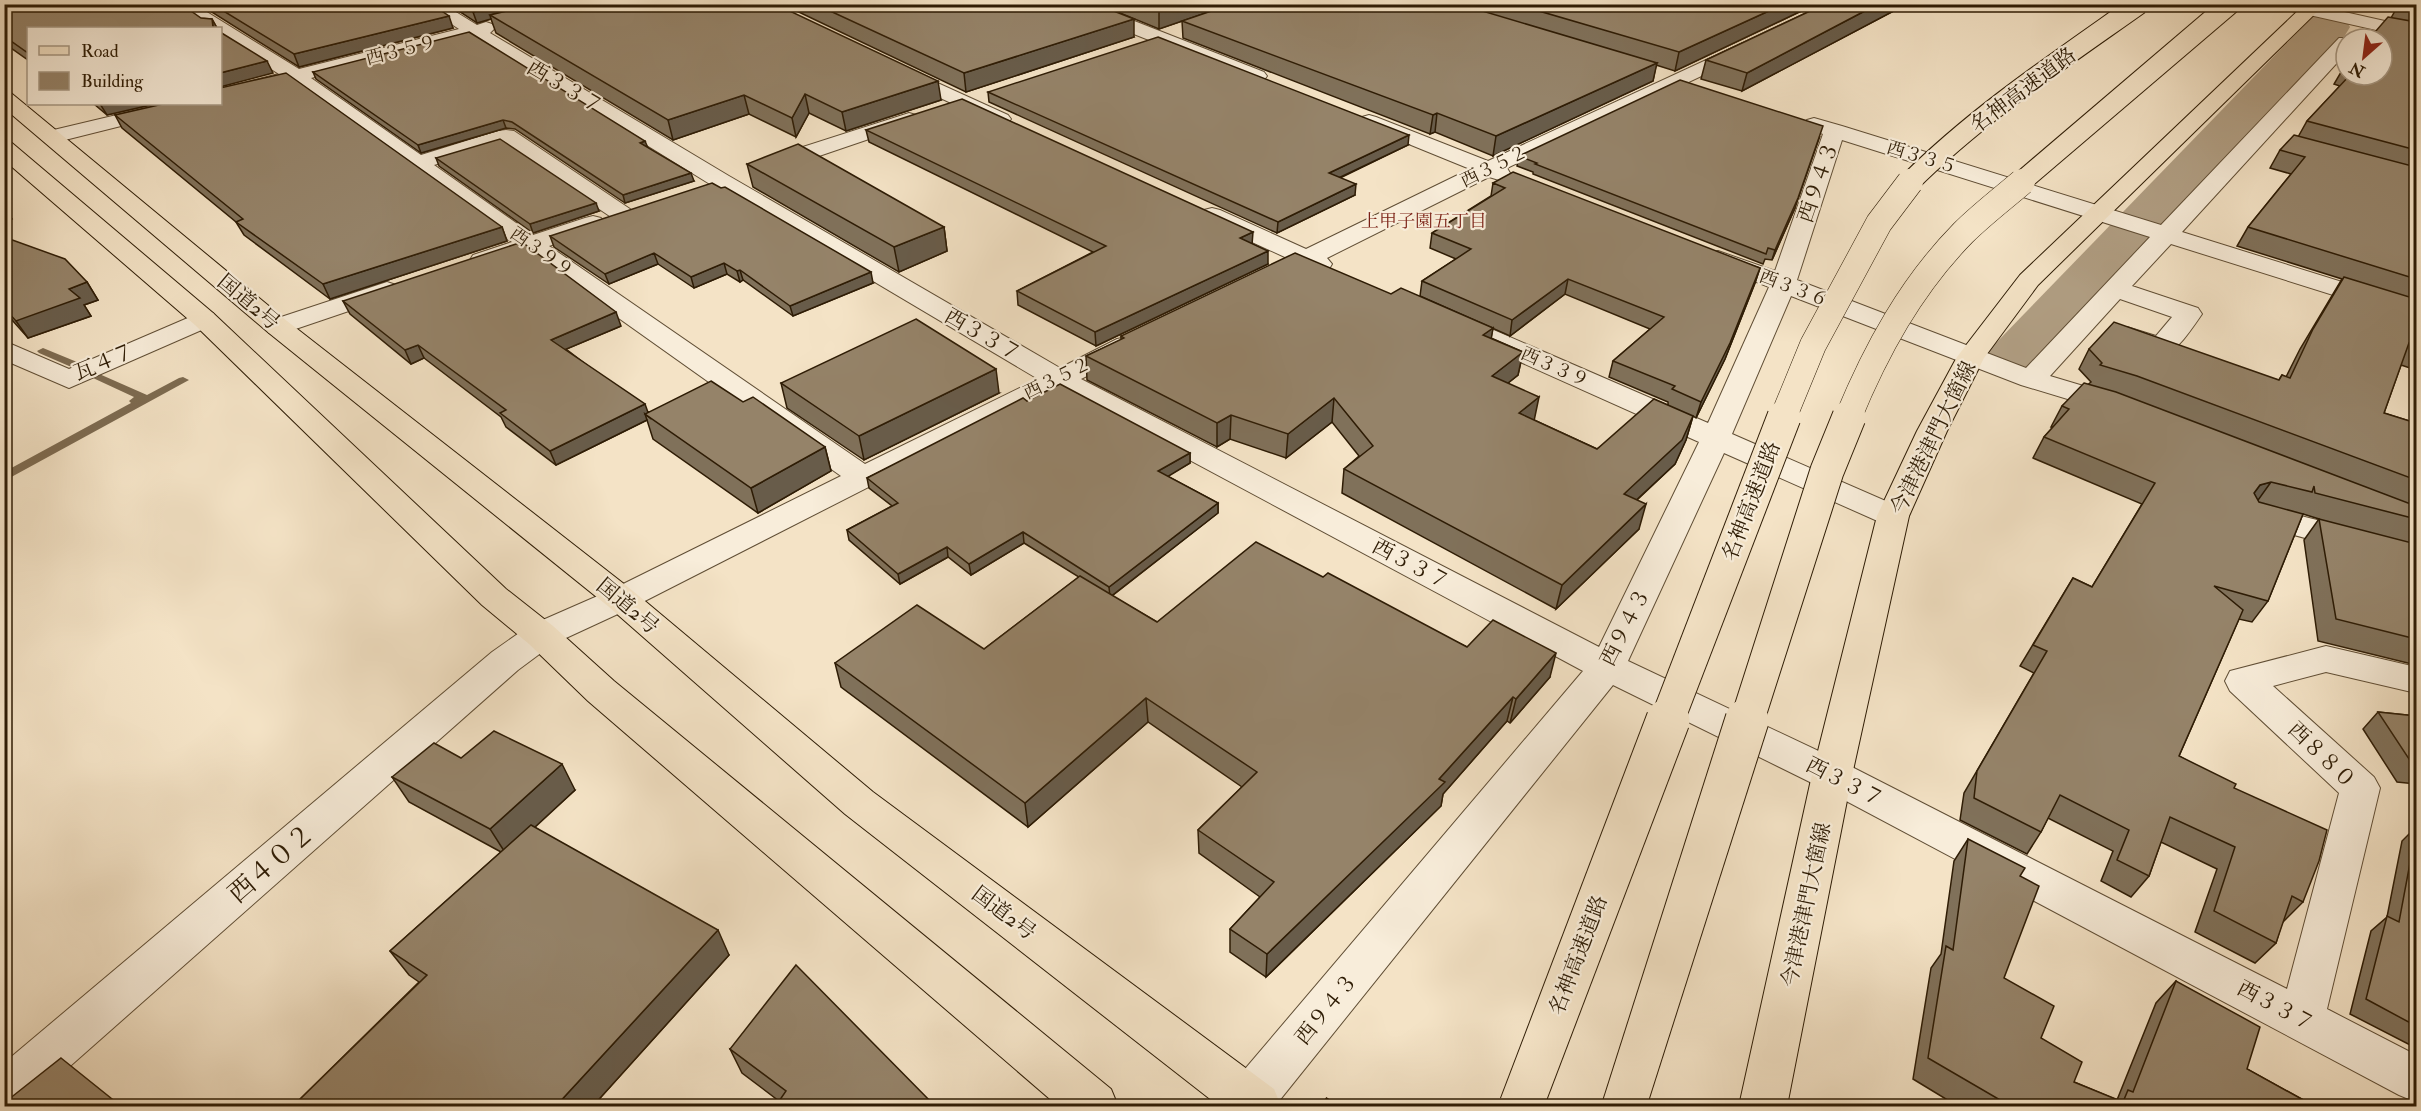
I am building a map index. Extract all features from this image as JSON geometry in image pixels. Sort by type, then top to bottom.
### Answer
[{"type":"main road","name":"名神高速道路","points":[[1521,1107],[1779,429],[1813,345],[1864,249],[1879,223],[1905,187],[1936,156],[2054,65],[2139,4]]},
{"type":"main road","points":[[1623,1107],[1827,471],[1870,365],[1902,310],[1935,264],[1964,232],[2230,4]]},
{"type":"main road","name":"今津港津門大箇線","points":[[1763,1107],[1832,775],[1893,516],[1932,431],[1971,357],[2029,280],[2303,7]]},
{"type":"main road","name":"国道2号","points":[[4,97],[278,327],[621,599],[859,802],[1251,1105]]},
{"type":"main road","name":"国道2号","points":[[8,155],[204,319],[494,597],[541,635],[601,691],[1094,1107]]},
{"type":"street","name":"西３９９","points":[[182,4],[217,27]]},
{"type":"street","name":"西３３７","points":[[430,4],[710,185],[1057,378],[1607,667],[1832,775],[2416,1079]]},
{"type":"street","points":[[1074,4],[1275,83]]},
{"type":"street","points":[[2361,27],[2379,4]]},
{"type":"street","points":[[2303,7],[2416,34]]},
{"type":"street","name":"西３５９","points":[[222,94],[505,23]]},
{"type":"street","points":[[1127,48],[1193,26]]},
{"type":"street","name":"西３９９","points":[[222,30],[296,76],[530,244],[862,477]]},
{"type":"street","name":"西３５２","points":[[1244,288],[1488,169],[1689,84],[1762,40]]},
{"type":"street","points":[[2031,379],[2116,288],[2149,229],[2258,137],[2334,56]]},
{"type":"street","points":[[881,62],[1024,130]]},
{"type":"street","points":[[1644,70],[1689,84]]},
{"type":"street","points":[[710,185],[995,91]]},
{"type":"street","points":[[53,137],[182,105]]},
{"type":"street","points":[[1349,113],[1521,181]]},
{"type":"street","name":"西３３５","points":[[1790,116],[2416,313]]},
{"type":"street","name":"西９４３","points":[[1251,1105],[1607,667],[1715,440],[1783,284],[1835,130]]},
{"type":"street","points":[[418,163],[506,136],[622,214]]},
{"type":"street","points":[[2258,137],[2280,143]]},
{"type":"street","points":[[1187,204],[1339,273]]},
{"type":"street","points":[[462,266],[644,206]]},
{"type":"street","name":"西３３６","points":[[1696,250],[1971,357],[2137,413]]},
{"type":"street","points":[[278,327],[406,284]]},
{"type":"street","points":[[2086,321],[2161,347],[2189,314],[2116,288]]},
{"type":"street","name":"瓦４７","points":[[4,349],[69,380],[204,319]]},
{"type":"street","name":"西３３９","points":[[1458,325],[1715,440],[1893,516]]},
{"type":"street","name":"西３５２","points":[[541,635],[621,599],[1150,333]]},
{"type":"street","points":[[2257,515],[2377,547]]},
{"type":"street","name":"西４０２","points":[[4,1095],[496,668],[541,635]]},
{"type":"street","name":"西８８０","points":[[2302,1020],[2360,788],[2243,681],[2326,659],[2416,680]]},
{"type":"path","points":[[1325,1099],[1336,1107]]},
{"type":"building","points":[[11,4],[181,4],[201,18],[212,19],[213,27],[27,27],[27,52],[4,36],[4,6]]},
{"type":"building","points":[[212,4],[431,4],[449,16],[294,54]]},
{"type":"building","points":[[462,4],[501,4],[473,12]]},
{"type":"building","points":[[535,4],[775,4],[938,81],[842,112],[805,94],[792,118],[744,95],[668,120],[490,15]]},
{"type":"building","points":[[815,4],[1096,4],[1134,19],[964,73]]},
{"type":"building","points":[[1141,4],[1180,4],[1159,11]]},
{"type":"building","points":[[1232,4],[1459,4],[1657,63],[1496,136],[1437,113],[1433,115],[1182,21]]},
{"type":"building","points":[[1515,4],[1784,4],[1679,52]]},
{"type":"building","points":[[1825,4],[1878,4],[1747,73],[1706,60]]},
{"type":"building","points":[[2401,4],[2416,4],[2416,8]]},
{"type":"building","points":[[2388,17],[2416,22],[2416,150],[2307,121],[2339,87],[2394,87],[2394,27],[2379,27]]},
{"type":"building","points":[[469,32],[645,141],[640,143],[691,173],[623,195],[512,122],[503,120],[418,145],[313,72]]},
{"type":"building","points":[[222,33],[267,61],[222,72]]},
{"type":"building","points":[[1158,37],[1409,135],[1329,173],[1356,184],[1278,222],[988,92]]},
{"type":"building","points":[[286,73],[502,227],[323,284],[236,222],[243,219],[115,115],[159,105],[222,105],[222,88]]},
{"type":"building","points":[[1680,80],[1823,126],[1798,198],[1775,250],[1768,248],[1766,254],[1519,156]]},
{"type":"building","points":[[962,99],[1253,232],[1240,238],[1268,251],[1095,332],[1017,291],[1106,246],[866,130]]},
{"type":"building","points":[[2294,135],[2416,167],[2416,279],[2248,227],[2305,157],[2280,150]]},
{"type":"building","points":[[500,139],[596,203],[530,224],[436,158]]},
{"type":"building","points":[[798,144],[944,227],[894,247],[747,164]]},
{"type":"building","points":[[1513,172],[1760,268],[1730,343],[1701,402],[1672,389],[1675,386],[1613,361],[1664,317],[1568,279],[1512,320],[1422,281],[1471,249],[1432,233],[1505,188],[1493,183]]},
{"type":"building","points":[[712,183],[721,188],[725,187],[871,272],[790,306],[740,270],[737,271],[724,263],[691,277],[654,253],[605,274],[550,236]]},
{"type":"building","points":[[4,237],[65,259],[87,282],[69,289],[80,298],[16,321],[4,308]]},
{"type":"building","points":[[522,242],[616,312],[551,340],[645,404],[550,451],[500,413],[506,410],[418,345],[405,350],[343,301]]},
{"type":"building","points":[[1295,253],[1391,294],[1401,288],[1493,328],[1483,335],[1523,352],[1492,376],[1539,397],[1519,413],[1597,449],[1654,399],[1693,416],[1682,440],[1624,494],[1646,504],[1562,585],[1344,469],[1373,446],[1334,398],[1288,434],[1231,415],[1217,423],[1086,356],[1124,338],[1121,336]]},
{"type":"building","points":[[2344,277],[2416,299],[2416,345],[2409,343],[2384,413],[2416,423],[2416,480],[2137,376],[2100,365],[2102,363],[2089,349],[2114,322],[2279,380],[2282,375],[2290,378],[2313,329]]},
{"type":"building","points":[[916,319],[996,369],[859,436],[781,383]]},
{"type":"building","points":[[711,381],[743,402],[753,397],[825,447],[751,488],[645,414]]},
{"type":"building","points":[[2084,383],[2116,392],[2416,506],[2416,519],[2315,493],[2314,486],[2312,492],[2271,482],[2260,485],[2254,493],[2259,502],[2303,514],[2268,601],[2214,586],[2243,610],[2179,756],[2236,784],[2234,788],[2327,830],[2319,861],[2303,902],[2292,896],[2276,943],[2214,911],[2235,847],[2170,817],[2149,876],[2117,860],[2129,830],[2060,795],[2041,832],[1974,798],[1977,771],[2047,651],[2033,645],[2073,578],[2092,587],[2155,483],[2044,437],[2069,409],[2062,406]]},
{"type":"building","points":[[1060,384],[1190,453],[1158,471],[1218,503],[1109,587],[1023,532],[969,564],[947,547],[898,574],[847,530],[898,503],[867,478],[1023,398],[1027,401]]},
{"type":"building","points":[[2319,519],[2416,544],[2416,639],[2336,619]]},
{"type":"building","points":[[1256,542],[1323,577],[1328,573],[1467,647],[1493,620],[1556,653],[1516,699],[1513,697],[1439,779],[1445,782],[1267,954],[1230,929],[1274,882],[1198,830],[1257,772],[1146,698],[1025,803],[835,663],[917,605],[984,649],[1080,576],[1157,622]]},
{"type":"building","points":[[2378,712],[2416,716],[2416,766],[2413,765]]},
{"type":"building","points":[[494,731],[562,764],[490,829],[392,777],[434,743],[461,758]]},
{"type":"building","points":[[531,825],[718,930],[555,1107],[292,1107],[427,975],[390,951]]},
{"type":"building","points":[[2416,831],[2416,1026],[2366,999],[2387,916],[2399,922]]},
{"type":"building","points":[[1968,839],[2025,868],[2020,876],[2039,886],[2004,978],[2054,1006],[2041,1038],[2082,1062],[2074,1082],[2123,1102],[2128,1090],[2133,1092],[2176,981],[2260,1027],[2247,1069],[2316,1107],[2012,1107],[1928,1058],[1946,946],[1953,950]]},
{"type":"building","points":[[796,965],[936,1107],[775,1107],[786,1091],[730,1049]]},
{"type":"building","points":[[61,1058],[122,1107],[4,1107],[4,1103]]},
{"type":"waterway","points":[[2018,359],[2328,27]]},
{"type":"waterway","points":[[43,351],[73,364]]},
{"type":"waterway","points":[[97,376],[143,397],[135,401]]},
{"type":"waterway","points":[[4,477],[183,380]]},
{"type":"district","name":"上甲子園五丁目","points":[[1424,221]]}]
